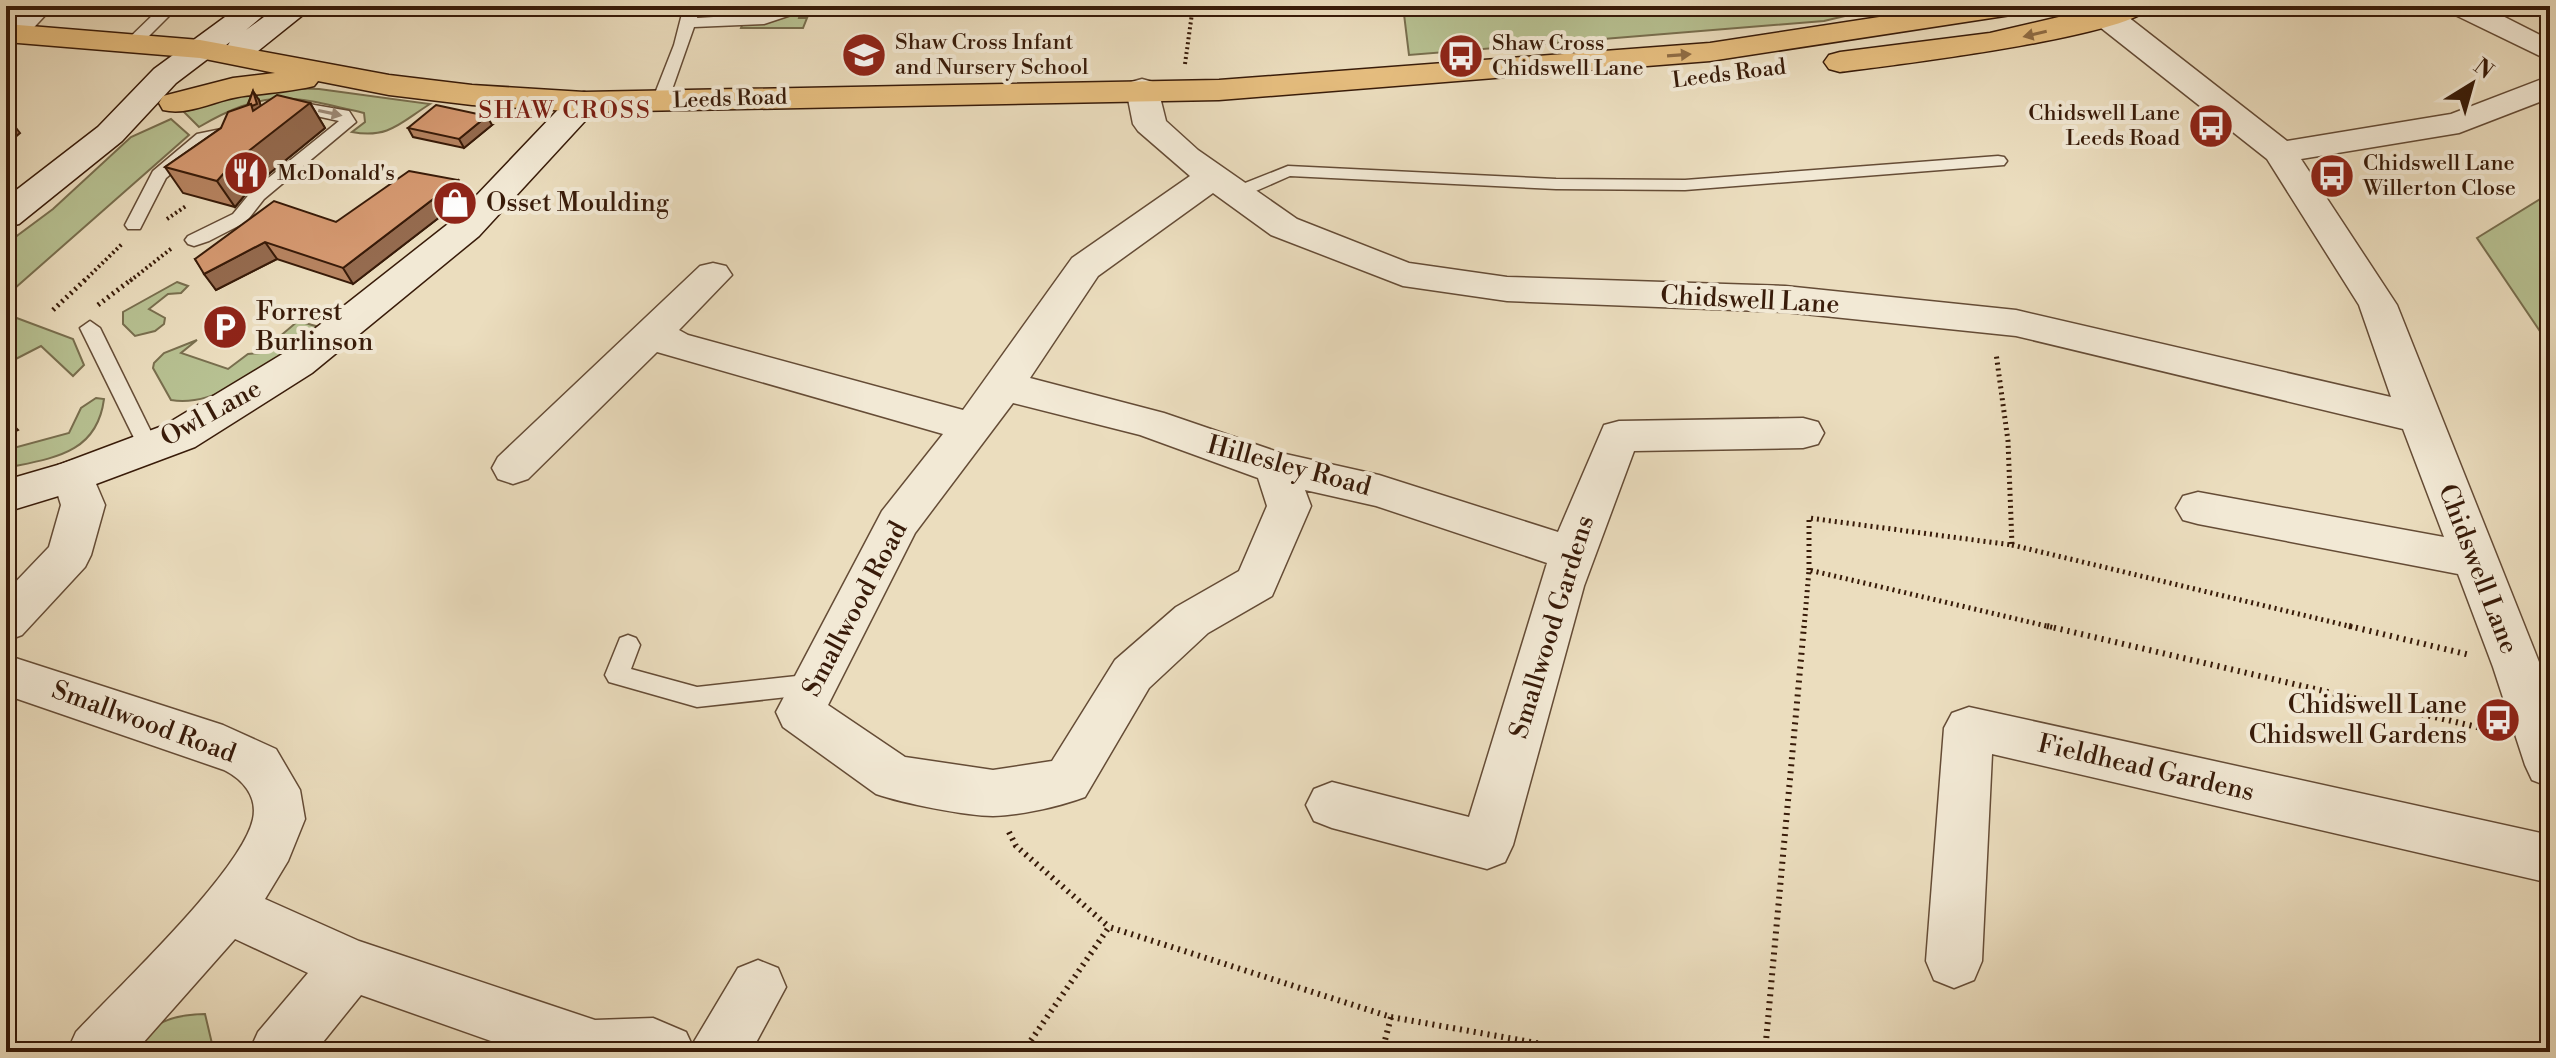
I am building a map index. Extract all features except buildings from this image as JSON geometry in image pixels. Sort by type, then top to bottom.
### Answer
[{"type":"main road","name":"Leeds Road","points":[[1219,90],[1710,52],[2011,6]]},
{"type":"main road","name":"Leeds Road","points":[[9,33],[200,49],[389,85],[472,95],[584,102],[1142,89],[1516,91],[1683,81],[1979,47],[2114,10]]},
{"type":"main road","points":[[175,103],[233,88],[337,74]]},
{"type":"street","points":[[9,33],[39,6]]},
{"type":"street","points":[[6,216],[110,134],[165,76],[259,6]]},
{"type":"street","points":[[110,134],[175,103],[299,6]]},
{"type":"street","points":[[2460,6],[2550,52]]},
{"type":"street","name":"Chidswell Lane","points":[[2114,10],[2280,152],[2378,305],[2517,667],[2550,765]]},
{"type":"street","points":[[2280,152],[2459,123],[2550,86]]},
{"type":"street","name":"Chidswell Lane","points":[[1142,89],[1150,124],[1186,157],[1224,185],[1284,227],[1403,274],[1507,289],[1785,299],[1992,320],[2419,418]]},
{"type":"street","points":[[544,146],[605,116],[660,101]]},
{"type":"street","name":"Owl Lane","points":[[6,496],[73,476],[180,436],[298,363],[466,228],[584,102]]},
{"type":"street","name":"Smallwood Road","points":[[1224,185],[1085,267],[1004,386],[898,523],[800,712],[894,778],[993,793],[1067,781],[1132,674],[1192,620],[1256,583],[1289,506],[1276,468]]},
{"type":"street","points":[[513,468],[713,275]]},
{"type":"street","points":[[654,332],[675,345],[970,427]]},
{"type":"street","name":"Hillesley Road","points":[[1004,386],[1149,423],[1276,468],[1379,491],[1571,554]]},
{"type":"street","name":"Smallwood Gardens","points":[[1332,805],[1487,845],[1571,554],[1619,436],[1803,433]]},
{"type":"street","points":[[6,622],[69,555],[83,505],[73,476]]},
{"type":"street","points":[[2198,508],[2475,560]]},
{"type":"street","name":"Smallwood Road","points":[[6,675],[113,708],[229,750],[259,765],[271,780],[280,818],[262,860],[226,908],[96,1052]]},
{"type":"street","name":"Fieldhead Gardens","points":[[1954,961],[1969,728],[2550,859]]},
{"type":"street","points":[[226,908],[351,965],[595,1049],[653,1047],[666,1052]]},
{"type":"street","points":[[278,1052],[351,965]]},
{"type":"street","points":[[718,1052],[758,987]]},
{"type":"lane","points":[[133,43],[164,13],[159,6]]},
{"type":"lane","points":[[660,101],[682,45],[692,6]]},
{"type":"lane","points":[[687,23],[764,19],[798,8],[827,6]]},
{"type":"lane","points":[[130,233],[159,175],[203,138],[259,117],[296,109],[343,115],[348,122],[257,196],[254,205],[214,234],[194,240]]},
{"type":"lane","points":[[1224,185],[1288,171],[1556,184],[1685,185],[1998,161]]},
{"type":"lane","points":[[89,320],[149,448]]},
{"type":"lane","points":[[628,645],[617,675],[697,697],[815,684]]},
{"type":"path","points":[[1181,91],[1193,6]]},
{"type":"path","points":[[53,310],[130,233]]},
{"type":"path","points":[[89,320],[176,245]]},
{"type":"path","points":[[1992,320],[2008,441],[2012,545]]},
{"type":"path","points":[[1809,570],[1809,518],[2012,545],[2517,667]]},
{"type":"path","points":[[993,793],[1016,846],[1109,927],[1391,1017],[1587,1052]]},
{"type":"path","points":[[1023,1052],[1109,927]]},
{"type":"path","points":[[1382,1052],[1391,1017]]},
{"type":"green space","points":[[720,6],[803,6],[799,18],[807,18],[803,28],[741,28],[746,15],[717,15]]},
{"type":"green space","points":[[1403,6],[1887,6],[1824,21],[1409,55]]},
{"type":"green space","points":[[287,88],[319,89],[430,104],[394,127],[365,134],[352,132],[365,122],[364,113],[298,99],[263,101],[244,106],[199,127],[183,111],[200,102]]},
{"type":"green space","points":[[171,119],[189,135],[6,296],[6,244],[53,209],[131,137]]},
{"type":"green space","points":[[2550,193],[2550,346],[2477,238]]},
{"type":"green space","points":[[177,282],[188,286],[181,293],[168,294],[149,309],[165,318],[164,324],[155,331],[135,336],[123,324],[123,312]]},
{"type":"green space","points":[[6,314],[73,339],[84,365],[73,376],[41,346],[6,364]]},
{"type":"green space","points":[[298,321],[319,327],[268,365],[210,396],[190,401],[171,400],[153,368],[164,353],[197,340],[181,353],[228,369],[248,354],[260,353]]},
{"type":"green space","points":[[96,398],[104,399],[100,417],[82,442],[56,456],[6,468],[6,450],[69,433],[81,408]]},
{"type":"green space","points":[[205,1014],[214,1052],[130,1052],[163,1022],[181,1016]]},
{"type":"place","name":"Shaw Cross Infant and Nursery School","points":[[864,55]]},
{"type":"place","name":"Shaw Cross Chidswell Lane","points":[[1461,56]]},
{"type":"place","name":"Chidswell Lane Leeds Road","points":[[2211,126]]},
{"type":"place","name":"McDonald's","points":[[246,173]]},
{"type":"place","name":"Chidswell Lane Willerton Close","points":[[2332,176]]},
{"type":"place","name":"Osset Moulding","points":[[455,203]]},
{"type":"place","name":"Forrest Burlinson","points":[[225,327]]},
{"type":"place","name":"Chidswell Lane Chidswell Gardens","points":[[2498,720]]},
{"type":"district","name":"SHAW CROSS","points":[[565,111]]}]
